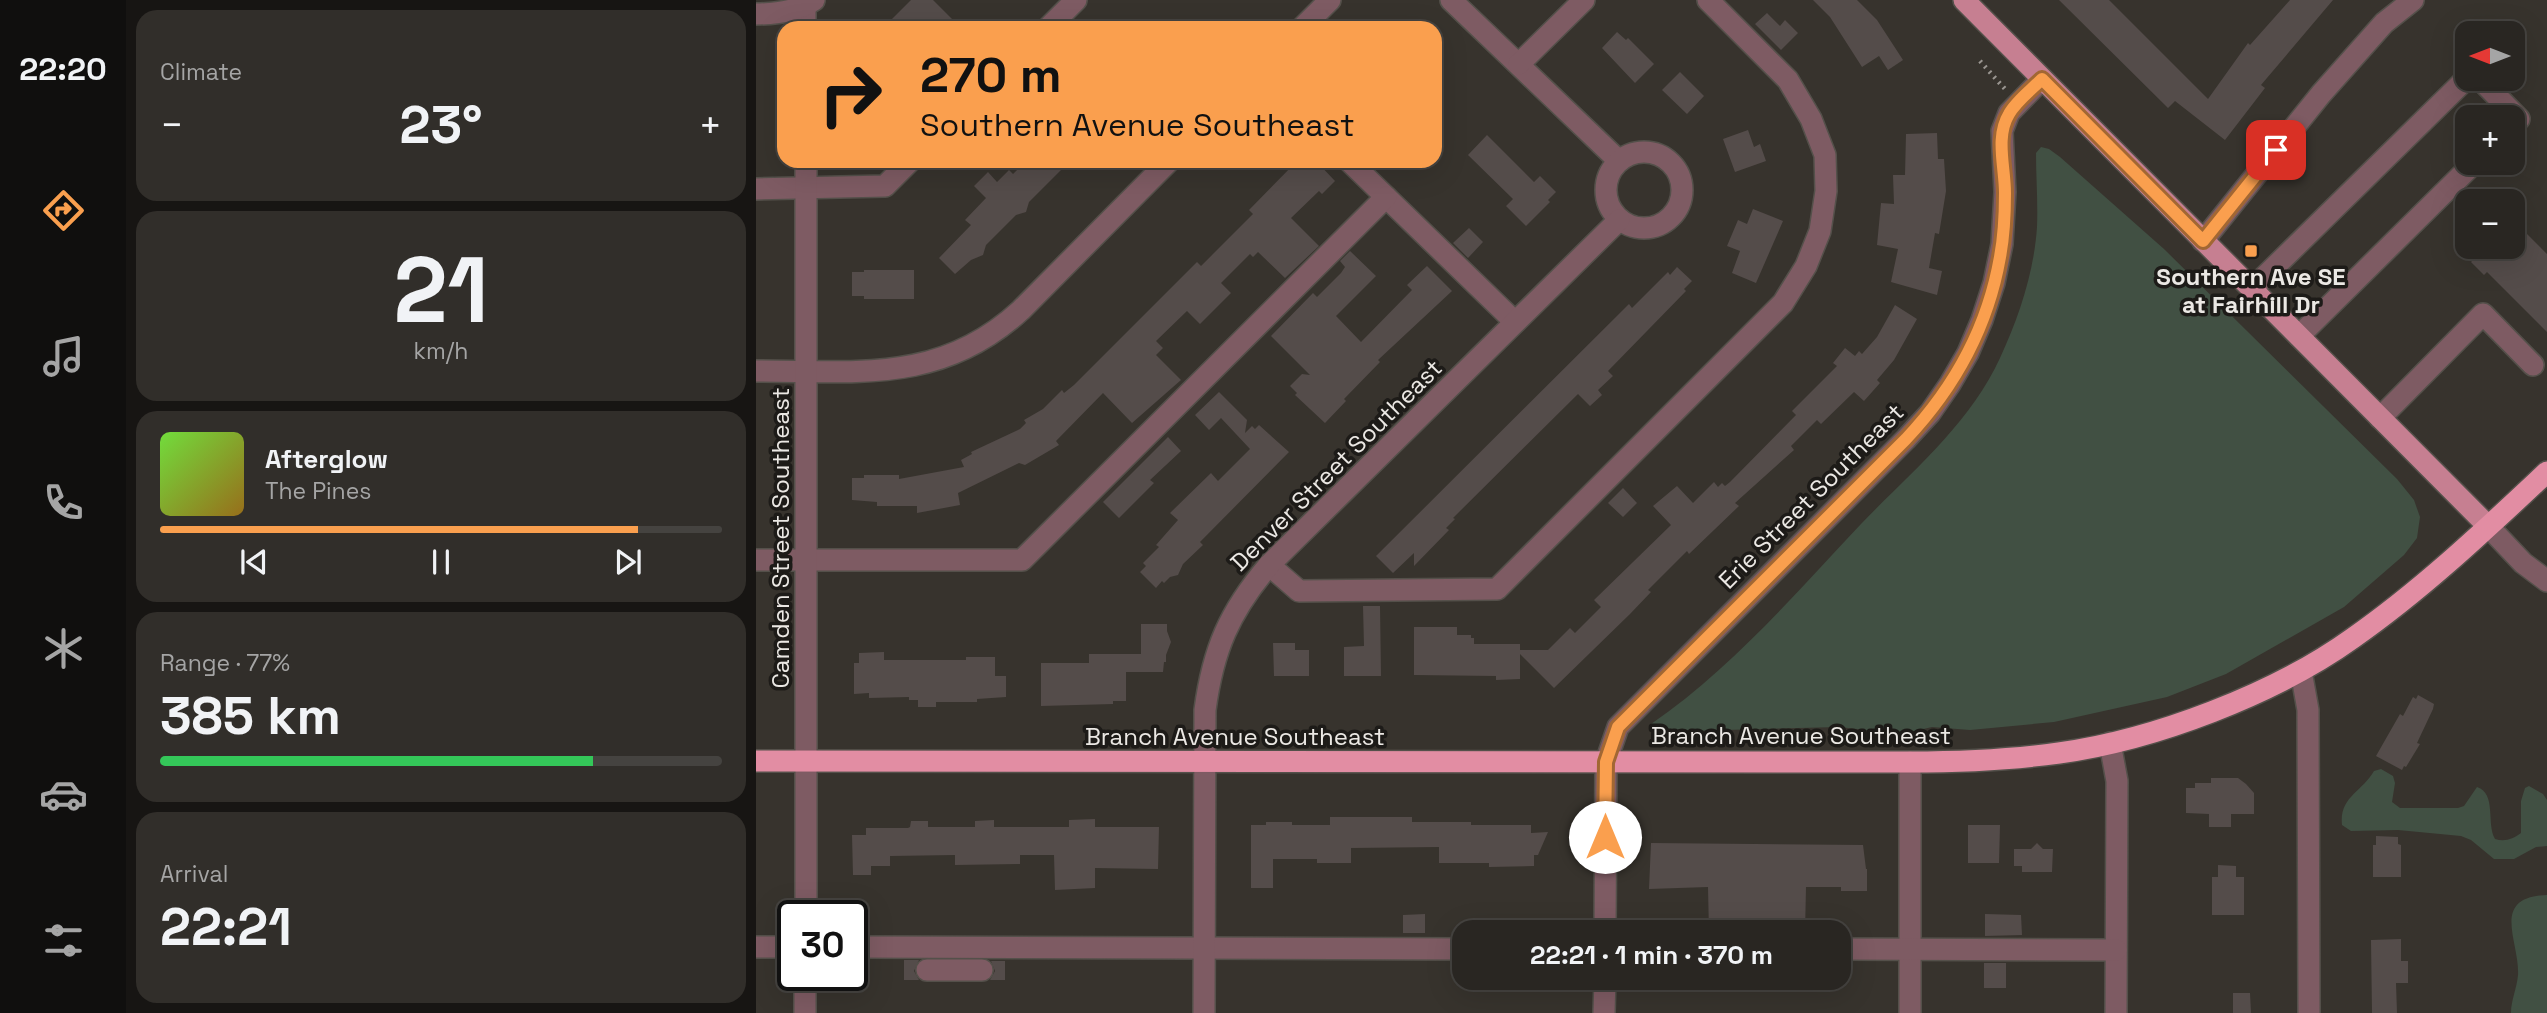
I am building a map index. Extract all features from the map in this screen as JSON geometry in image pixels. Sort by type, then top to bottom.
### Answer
[{"type":"highway","name":"Branch Avenue Southeast","points":[[756,761],[1910,762],[1975,761],[2059,753],[2156,731],[2210,711],[2301,671],[2409,597],[2546,474]]},
{"type":"main road","points":[[1964,0],[2488,526]]},
{"type":"street","points":[[1055,21],[1076,0]]},
{"type":"street","points":[[1309,21],[1330,0]]},
{"type":"street","points":[[1451,0],[1619,161]]},
{"type":"street","points":[[1519,64],[1584,0]]},
{"type":"street","points":[[1269,565],[1299,591],[1497,589],[1783,303],[1806,266],[1821,231],[1826,191],[1825,155],[1811,119],[1788,80],[1708,0]]},
{"type":"street","points":[[2203,241],[2321,94],[2384,23],[2413,0]]},
{"type":"street","points":[[756,14],[770,14],[808,2],[806,21]]},
{"type":"street","name":"Erie Street Southeast","points":[[1605,920],[1606,762],[1618,727],[1906,439],[1930,413],[1950,384],[1968,353],[1982,320],[2000,257],[2005,192],[2001,131],[2009,113],[2042,79]]},
{"type":"street","points":[[2252,289],[2455,90]]},
{"type":"street","points":[[2492,91],[2505,105]]},
{"type":"street","points":[[1630,154],[1657,154],[1668,160],[1677,171],[1682,184],[1682,197],[1669,220],[1657,227],[1644,229],[1630,227],[1619,220],[1610,210],[1606,197],[1610,171],[1630,154]]},
{"type":"street","name":"Camden Street Southeast","points":[[806,168],[806,900]]},
{"type":"street","points":[[756,189],[885,186],[904,168]]},
{"type":"street","points":[[756,371],[859,372],[909,368],[950,356],[976,344],[1000,329],[1021,310],[1162,168]]},
{"type":"street","points":[[1356,168],[1515,322]]},
{"type":"street","points":[[2298,336],[2462,175]]},
{"type":"street","points":[[756,560],[1022,560],[1386,197]]},
{"type":"street","name":"Denver Street Southeast","points":[[1204,1013],[1205,710],[1208,683],[1219,644],[1236,609],[1269,565],[1619,220]]},
{"type":"street","points":[[2381,418],[2483,314],[2533,365]]},
{"type":"street","points":[[2488,526],[2523,563],[2547,582]]},
{"type":"street","points":[[2301,671],[2308,710],[2309,1013]]},
{"type":"street","points":[[2110,743],[2117,780],[2116,1013]]},
{"type":"street","points":[[1910,762],[1910,1013]]},
{"type":"street","points":[[756,947],[777,947]]},
{"type":"street","points":[[868,947],[1452,949]]},
{"type":"street","points":[[954,947],[954,970]]},
{"type":"street","points":[[1851,949],[2116,950]]},
{"type":"street","points":[[927,970],[982,970]]},
{"type":"street","points":[[1604,1013],[1605,990]]},
{"type":"street","points":[[806,991],[806,1013]]},
{"type":"path","points":[[1980,61],[2008,92]]},
{"type":"green space","points":[[2041,147],[2060,157],[2164,249],[2397,479],[2414,500],[2420,517],[2417,538],[2404,555],[2344,607],[2226,674],[2167,697],[2054,722],[1970,730],[1932,727],[1902,734],[1839,727],[1651,732],[1651,724],[1708,679],[1787,604],[1861,524],[1938,447],[1973,405],[2007,342],[2029,277],[2037,227],[2036,153]]},
{"type":"green space","points":[[2381,769],[2393,776],[2395,783],[2392,802],[2400,808],[2458,808],[2464,806],[2477,787],[2487,796],[2492,832],[2495,839],[2499,840],[2521,833],[2521,801],[2525,788],[2529,786],[2543,794],[2547,800],[2547,846],[2536,847],[2514,859],[2494,859],[2471,840],[2461,836],[2398,830],[2351,831],[2342,825],[2344,808],[2374,771]]},
{"type":"green space","points":[[2547,895],[2547,1013],[2511,1013],[2518,975],[2513,912],[2518,904],[2529,898]]},
{"type":"building","points":[[911,0],[933,0],[952,19],[950,21],[890,21]]},
{"type":"building","points":[[1813,0],[1857,0],[1877,20],[1903,60],[1888,70],[1879,56],[1862,67],[1830,17]]},
{"type":"building","points":[[2059,0],[2109,0],[2208,99],[2248,43],[2250,45],[2290,0],[2333,0],[2261,85],[2265,88],[2225,140],[2175,101],[2168,108]]},
{"type":"building","points":[[1767,13],[1780,26],[1785,20],[1798,33],[1781,50],[1755,24]]},
{"type":"building","points":[[1617,32],[1626,40],[1628,38],[1654,64],[1635,83],[1602,48]]},
{"type":"building","points":[[1680,72],[1704,96],[1687,114],[1662,90]]},
{"type":"building","points":[[1748,130],[1754,147],[1760,144],[1766,161],[1735,172],[1723,139]]},
{"type":"building","points":[[1937,133],[1938,159],[1944,159],[1946,191],[1939,234],[1935,233],[1929,268],[1942,271],[1937,295],[1891,282],[1898,249],[1877,245],[1881,203],[1894,204],[1893,175],[1905,175],[1906,134]]},
{"type":"building","points":[[1487,135],[1534,182],[1540,176],[1556,192],[1548,200],[1550,202],[1526,226],[1506,206],[1513,199],[1468,155]]},
{"type":"building","points":[[1019,168],[1063,168],[1029,202],[1026,212],[1016,215],[986,245],[983,255],[971,260],[955,274],[939,258],[971,225],[965,220],[986,198],[974,186],[988,172],[997,182],[1009,170],[1013,174]]},
{"type":"building","points":[[1290,168],[1323,168],[1335,181],[1322,194],[1319,191],[1291,218],[1319,246],[1285,278],[1258,252],[1253,257],[1250,254],[1221,283],[1231,293],[1200,324],[1187,311],[1156,341],[1163,348],[1156,355],[1181,380],[1132,423],[1103,393],[1056,441],[1059,445],[1025,465],[1019,463],[958,493],[960,505],[917,513],[917,506],[877,506],[877,502],[852,500],[852,478],[864,478],[864,475],[899,475],[899,479],[964,467],[961,460],[972,454],[971,452],[1020,429],[1026,423],[1024,420],[1043,409],[1062,390],[1064,393],[1074,385],[1197,262],[1201,266],[1253,214],[1249,210]]},
{"type":"building","points":[[1753,209],[1783,221],[1756,283],[1732,273],[1740,251],[1727,246],[1738,220],[1747,224]]},
{"type":"building","points":[[1469,228],[1483,242],[1468,258],[1453,243]]},
{"type":"building","points":[[2525,232],[2547,254],[2547,332],[2487,272],[2484,275],[2471,262],[2474,259],[2525,259]]},
{"type":"building","points":[[1350,251],[1376,276],[1336,316],[1361,342],[1412,290],[1407,285],[1427,266],[1452,291],[1378,360],[1380,362],[1325,423],[1295,395],[1297,393],[1290,386],[1302,374],[1310,375],[1271,336],[1313,293],[1317,297],[1341,273],[1345,267],[1340,261]]},
{"type":"building","points":[[1677,267],[1692,281],[1684,289],[1686,291],[1608,371],[1613,376],[1598,390],[1602,395],[1590,406],[1578,394],[1453,518],[1455,519],[1446,528],[1449,530],[1414,566],[1414,553],[1393,573],[1376,556],[1629,304],[1632,308],[1668,272],[1670,275]]},
{"type":"building","points":[[914,270],[914,299],[864,299],[864,296],[852,296],[852,272]]},
{"type":"building","points":[[1895,305],[1917,319],[1894,360],[1877,380],[1880,383],[1864,401],[1854,392],[1821,424],[1817,420],[1791,446],[1794,450],[1735,503],[1739,506],[1689,554],[1687,551],[1648,590],[1651,592],[1630,614],[1554,688],[1520,654],[1520,679],[1414,675],[1414,627],[1457,627],[1457,635],[1471,635],[1474,644],[1520,644],[1520,650],[1548,650],[1570,628],[1575,633],[1601,607],[1594,600],[1671,525],[1653,506],[1677,486],[1693,503],[1714,482],[1718,487],[1722,483],[1725,486],[1730,482],[1796,415],[1792,411],[1837,366],[1833,363],[1845,348],[1855,356],[1859,351],[1862,354],[1877,337]]},
{"type":"building","points":[[1219,392],[1247,420],[1245,433],[1252,426],[1255,429],[1259,425],[1289,452],[1200,542],[1203,545],[1183,564],[1178,575],[1170,577],[1164,583],[1162,581],[1156,588],[1140,572],[1146,566],[1143,563],[1159,547],[1156,545],[1178,520],[1170,513],[1211,473],[1218,481],[1250,449],[1221,418],[1209,430],[1195,415]]},
{"type":"building","points":[[1168,437],[1181,451],[1150,480],[1154,483],[1119,518],[1103,502]]},
{"type":"building","points":[[1623,488],[1637,503],[1623,517],[1608,503]]},
{"type":"building","points":[[1363,606],[1380,606],[1381,676],[1344,676],[1344,647],[1364,646]]},
{"type":"building","points":[[1141,624],[1167,624],[1171,642],[1163,672],[1126,672],[1126,701],[1113,701],[1113,704],[1041,706],[1041,663],[1089,663],[1089,654],[1141,654]]},
{"type":"building","points":[[1273,643],[1295,643],[1295,650],[1309,650],[1309,676],[1274,676]]},
{"type":"building","points":[[884,652],[884,660],[966,660],[966,657],[995,657],[995,676],[1006,676],[1006,697],[977,699],[977,702],[936,702],[936,707],[918,707],[918,700],[909,700],[909,697],[869,698],[869,693],[854,694],[854,663],[859,663],[859,653]]},
{"type":"building","points":[[2418,695],[2434,704],[2433,709],[2417,743],[2420,744],[2402,770],[2376,756],[2400,714],[2403,716],[2413,697],[2416,699]]},
{"type":"building","points":[[2211,778],[2238,778],[2246,784],[2254,793],[2254,814],[2231,814],[2231,827],[2209,827],[2209,814],[2186,813],[2186,788],[2195,788],[2195,783],[2211,783]]},
{"type":"building","points":[[1330,817],[1412,817],[1412,822],[1531,825],[1531,833],[1548,832],[1538,855],[1534,855],[1534,866],[1489,867],[1489,863],[1439,863],[1439,847],[1351,848],[1351,863],[1317,863],[1317,859],[1273,859],[1273,888],[1251,888],[1251,825],[1292,822],[1292,825],[1330,825]]},
{"type":"building","points":[[1095,819],[1095,827],[1159,827],[1158,869],[1095,868],[1095,888],[1055,890],[1054,855],[1020,855],[1020,864],[955,865],[955,855],[890,856],[890,866],[871,866],[871,875],[853,875],[852,835],[866,835],[866,828],[908,828],[911,821],[928,821],[928,827],[975,827],[975,821],[994,820],[994,827],[1069,827],[1069,820]]},
{"type":"building","points":[[1968,825],[2000,825],[1999,863],[1968,863]]},
{"type":"building","points":[[2376,836],[2398,837],[2398,844],[2401,845],[2401,877],[2373,877],[2373,845],[2376,845]]},
{"type":"building","points":[[1651,843],[1863,845],[1867,869],[1867,891],[1841,891],[1841,887],[1806,887],[1805,920],[1709,920],[1708,887],[1649,889]]},
{"type":"building","points":[[2037,843],[2043,849],[2053,849],[2052,872],[2022,872],[2022,866],[2014,866],[2014,849],[2031,849]]},
{"type":"building","points":[[2218,865],[2236,866],[2236,877],[2244,877],[2244,915],[2212,915],[2212,877],[2218,877]]},
{"type":"building","points":[[1425,914],[1425,933],[1403,933],[1403,915]]},
{"type":"building","points":[[1985,914],[2021,915],[2022,935],[1985,936]]},
{"type":"building","points":[[2401,939],[2401,961],[2408,961],[2408,983],[2396,983],[2397,1013],[2372,1013],[2371,940]]},
{"type":"building","points":[[904,960],[919,960],[914,971],[919,980],[904,980]]},
{"type":"building","points":[[991,961],[1005,961],[1005,980],[990,980],[995,971]]},
{"type":"building","points":[[1984,963],[2006,963],[2006,988],[1984,988]]},
{"type":"building","points":[[2233,993],[2250,993],[2251,1013],[2233,1013]]},
{"type":"place","name":"Southern Ave SE at Fairhill Dr","points":[[2251,251]]},
{"type":"route","points":[[1605,837],[1606,762],[1618,727],[1906,439],[1930,413],[1959,369],[1982,320],[2000,257],[2005,192],[2001,131],[2009,113],[2019,102],[2042,79],[2203,241],[2276,150]]}]
